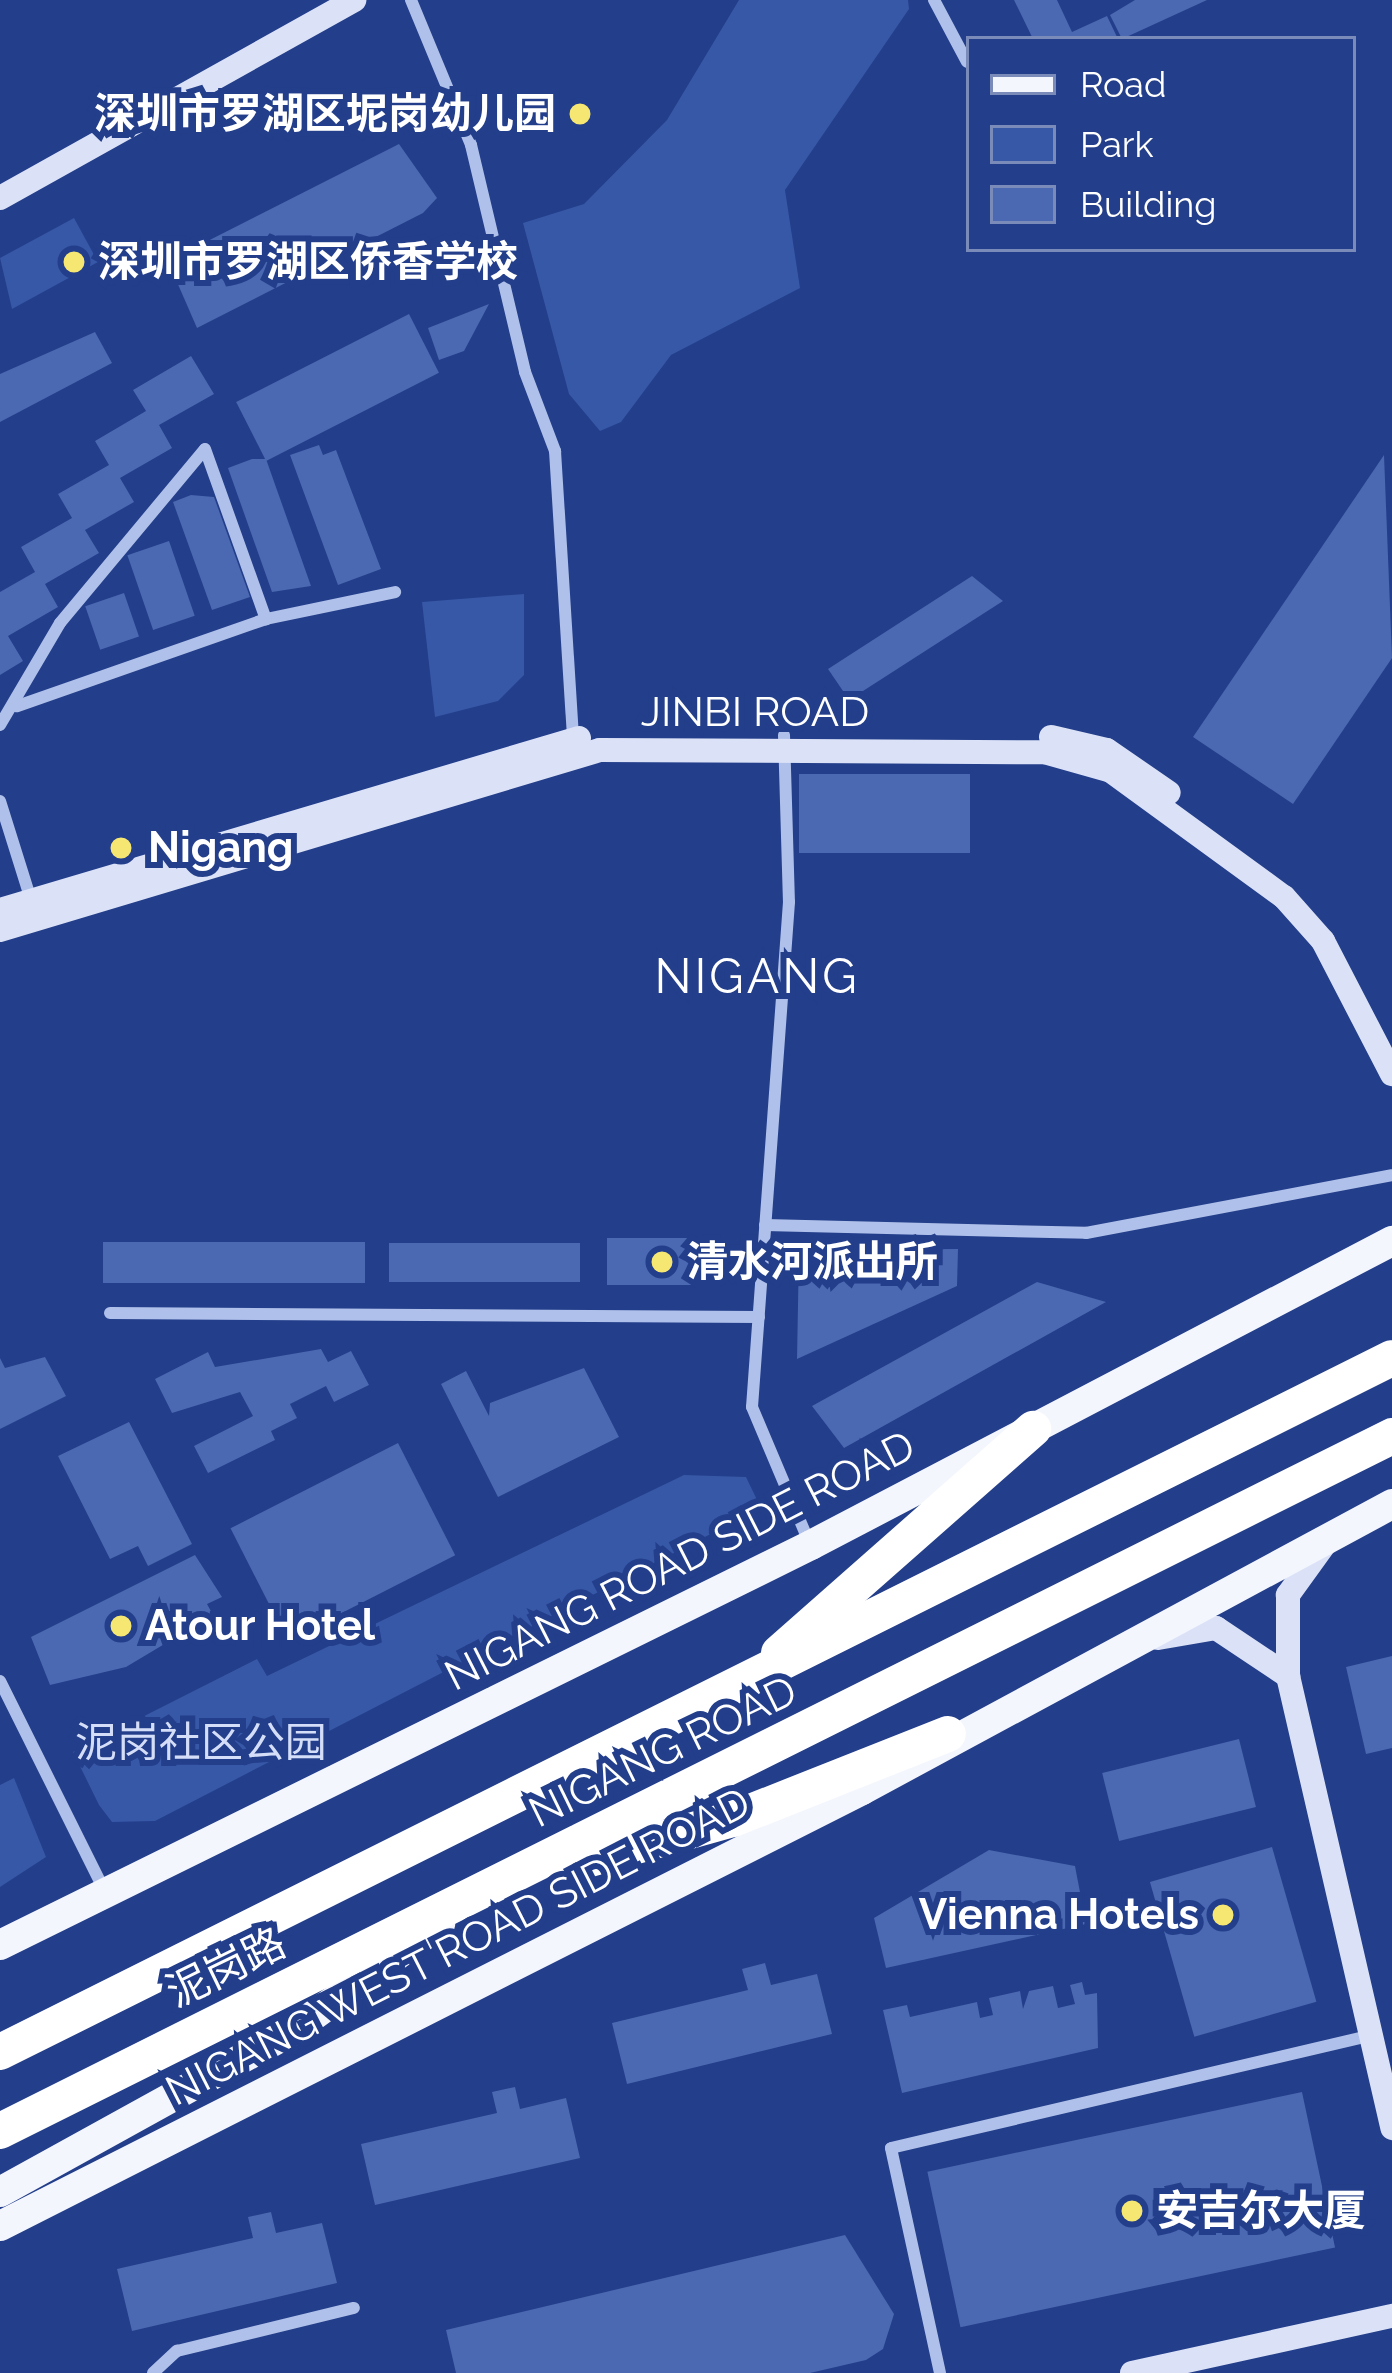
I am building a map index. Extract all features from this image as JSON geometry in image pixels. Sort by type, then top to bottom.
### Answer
[{"type":"highway","name":"NIGANG ROAD","points":[[0,2052],[1392,1358]]},
{"type":"highway","points":[[746,1683],[1033,1429]]},
{"type":"highway","name":"NIGANG ROAD","points":[[492,1886],[1392,1436]]},
{"type":"highway","points":[[492,1886],[733,1819],[948,1734]]},
{"type":"highway","name":"泥岗路","points":[[0,2131],[492,1886]]},
{"type":"main road","name":"NIGANG ROAD SIDE ROAD","points":[[0,1946],[811,1545],[1392,1241]]},
{"type":"main road","points":[[948,1734],[1392,1504]]},
{"type":"main road","name":"NIGANG WEST ROAD SIDE ROAD","points":[[0,2226],[862,1790],[948,1734]]},
{"type":"main road","name":"NIGANG ROAD","points":[[0,2192],[292,2031],[492,1886]]},
{"type":"street","points":[[0,198],[354,0]]},
{"type":"street","points":[[411,0],[478,166],[525,372],[555,451],[574,747]]},
{"type":"street","points":[[934,0],[966,60]]},
{"type":"street","points":[[0,725],[17,706],[60,623],[205,449],[266,619]]},
{"type":"street","points":[[17,706],[266,619],[394,592]]},
{"type":"street","name":"JINBI ROAD","points":[[0,930],[34,910],[574,747],[1051,737],[1107,750],[1297,887],[1336,933],[1392,1039]]},
{"type":"street","points":[[784,743],[789,902],[754,1430],[811,1545]]},
{"type":"street","name":"JINBI ROAD","points":[[784,743],[1045,752],[1111,771],[1284,898],[1323,941],[1392,1074]]},
{"type":"street","points":[[0,801],[34,910]]},
{"type":"street","name":"JINBI ROAD","points":[[0,910],[34,910]]},
{"type":"street","points":[[765,1225],[1086,1233],[1392,1175]]},
{"type":"street","points":[[110,1313],[759,1317]]},
{"type":"street","points":[[1334,1535],[1288,1595],[1288,1676],[1392,2128]]},
{"type":"street","points":[[1104,1654],[1216,1628],[1288,1676]]},
{"type":"street","points":[[0,1681],[106,1894]]},
{"type":"street","points":[[940,2373],[891,2148],[1371,2036]]},
{"type":"street","points":[[153,2373],[177,2351],[354,2308]]},
{"type":"street","points":[[1132,2373],[1392,2316]]},
{"type":"green space","points":[[739,0],[908,0],[909,9],[785,190],[800,288],[671,355],[621,422],[600,431],[569,394],[523,223],[584,204],[667,120]]},
{"type":"green space","points":[[74,218],[98,262],[12,309],[0,258]]},
{"type":"green space","points":[[524,594],[524,675],[498,701],[435,717],[422,602]]},
{"type":"green space","name":"泥岗社区公园","points":[[684,1475],[746,1477],[761,1508],[155,1821],[112,1822],[99,1805],[73,1752],[257,1659],[267,1676]]},
{"type":"green space","points":[[14,1778],[46,1857],[0,1887],[0,1785]]},
{"type":"building","points":[[1014,0],[1057,0],[1072,32],[1107,16],[1117,36],[1032,36]]},
{"type":"building","points":[[1135,0],[1207,0],[1129,36],[1120,36],[1110,15]]},
{"type":"building","points":[[399,144],[437,198],[423,213],[197,328],[170,266],[182,254]]},
{"type":"building","points":[[489,304],[464,351],[439,360],[428,328]]},
{"type":"building","points":[[409,314],[439,373],[266,461],[236,402]]},
{"type":"building","points":[[95,332],[112,363],[0,422],[0,374]]},
{"type":"building","points":[[191,356],[214,394],[159,425],[172,448],[120,478],[134,502],[85,530],[99,553],[45,584],[58,607],[8,636],[23,661],[0,675],[0,592],[35,572],[21,547],[72,518],[58,494],[109,465],[95,441],[146,411],[133,390]]},
{"type":"building","points":[[319,445],[323,455],[336,450],[381,569],[338,585],[290,455]]},
{"type":"building","points":[[1384,455],[1392,658],[1293,804],[1193,737]]},
{"type":"building","points":[[266,459],[311,586],[272,592],[228,468]]},
{"type":"building","points":[[191,495],[214,497],[250,597],[212,610],[173,502]]},
{"type":"building","points":[[169,541],[195,616],[153,630],[127,555]]},
{"type":"building","points":[[972,576],[1003,601],[863,691],[843,691],[828,669]]},
{"type":"building","points":[[124,593],[139,636],[100,650],[85,606]]},
{"type":"building","points":[[799,774],[970,774],[970,853],[799,853]]},
{"type":"building","name":"清水河派出所","points":[[607,1238],[718,1238],[718,1285],[607,1285]]},
{"type":"building","points":[[103,1242],[365,1242],[365,1283],[103,1283]]},
{"type":"building","points":[[389,1243],[580,1243],[580,1282],[389,1282]]},
{"type":"building","points":[[958,1249],[957,1286],[797,1359],[799,1250]]},
{"type":"building","points":[[1037,1282],[1106,1302],[844,1448],[812,1406]]},
{"type":"building","points":[[321,1349],[328,1362],[351,1351],[369,1385],[334,1402],[326,1386],[290,1404],[297,1418],[271,1431],[275,1440],[208,1473],[194,1446],[253,1416],[240,1392],[172,1413],[155,1379],[208,1352],[215,1367]]},
{"type":"building","points":[[45,1357],[66,1396],[0,1429],[0,1358],[5,1368]]},
{"type":"building","points":[[584,1368],[619,1437],[498,1497],[441,1384],[466,1371],[489,1416],[490,1403]]},
{"type":"building","points":[[129,1422],[192,1544],[148,1566],[138,1546],[110,1559],[58,1456]]},
{"type":"building","points":[[398,1443],[455,1555],[288,1641],[230,1528]]},
{"type":"building","name":"Atour Hotel","points":[[195,1555],[222,1597],[207,1604],[213,1615],[126,1667],[50,1685],[31,1637]]},
{"type":"building","points":[[1392,1656],[1392,1748],[1366,1754],[1346,1667]]},
{"type":"building","points":[[1239,1739],[1256,1807],[1119,1841],[1102,1773]]},
{"type":"building","name":"Vienna Hotels","points":[[1272,1847],[1316,2002],[1194,2037],[1150,1882]]},
{"type":"building","points":[[989,1850],[1075,1866],[1086,1924],[886,1968],[874,1918]]},
{"type":"building","points":[[765,1963],[771,1985],[817,1974],[832,2034],[627,2084],[612,2023],[748,1990],[742,1969]]},
{"type":"building","points":[[1082,1982],[1085,1995],[1097,1993],[1098,2048],[902,2093],[883,2010],[907,2005],[910,2017],[977,2002],[980,2018],[993,2015],[989,1998],[1020,1991],[1023,2009],[1029,1991],[1053,1986],[1058,2008],[1075,2004],[1070,1985]]},
{"type":"building","points":[[515,2087],[520,2109],[566,2098],[580,2158],[375,2205],[361,2144],[497,2113],[492,2092]]},
{"type":"building","name":"安吉尔大厦","points":[[1302,2092],[1335,2248],[960,2327],[927,2172]]},
{"type":"building","points":[[271,2212],[276,2233],[322,2223],[337,2283],[132,2331],[117,2269],[253,2238],[248,2217]]},
{"type":"building","points":[[845,2235],[894,2314],[883,2349],[866,2360],[810,2373],[456,2373],[446,2330]]},
{"type":"place","name":"深圳市罗湖区坭岗幼儿园","points":[[580,114]]},
{"type":"place","name":"深圳市罗湖区侨香学校","points":[[74,262]]},
{"type":"place","name":"Nigang","points":[[121,848]]},
{"type":"place","name":"清水河派出所","points":[[662,1262]]},
{"type":"place","name":"Atour Hotel","points":[[121,1626]]},
{"type":"place","name":"Vienna Hotels","points":[[1223,1915]]},
{"type":"place","name":"安吉尔大厦","points":[[1132,2211]]},
{"type":"district","name":"NIGANG","points":[[757,977]]}]
